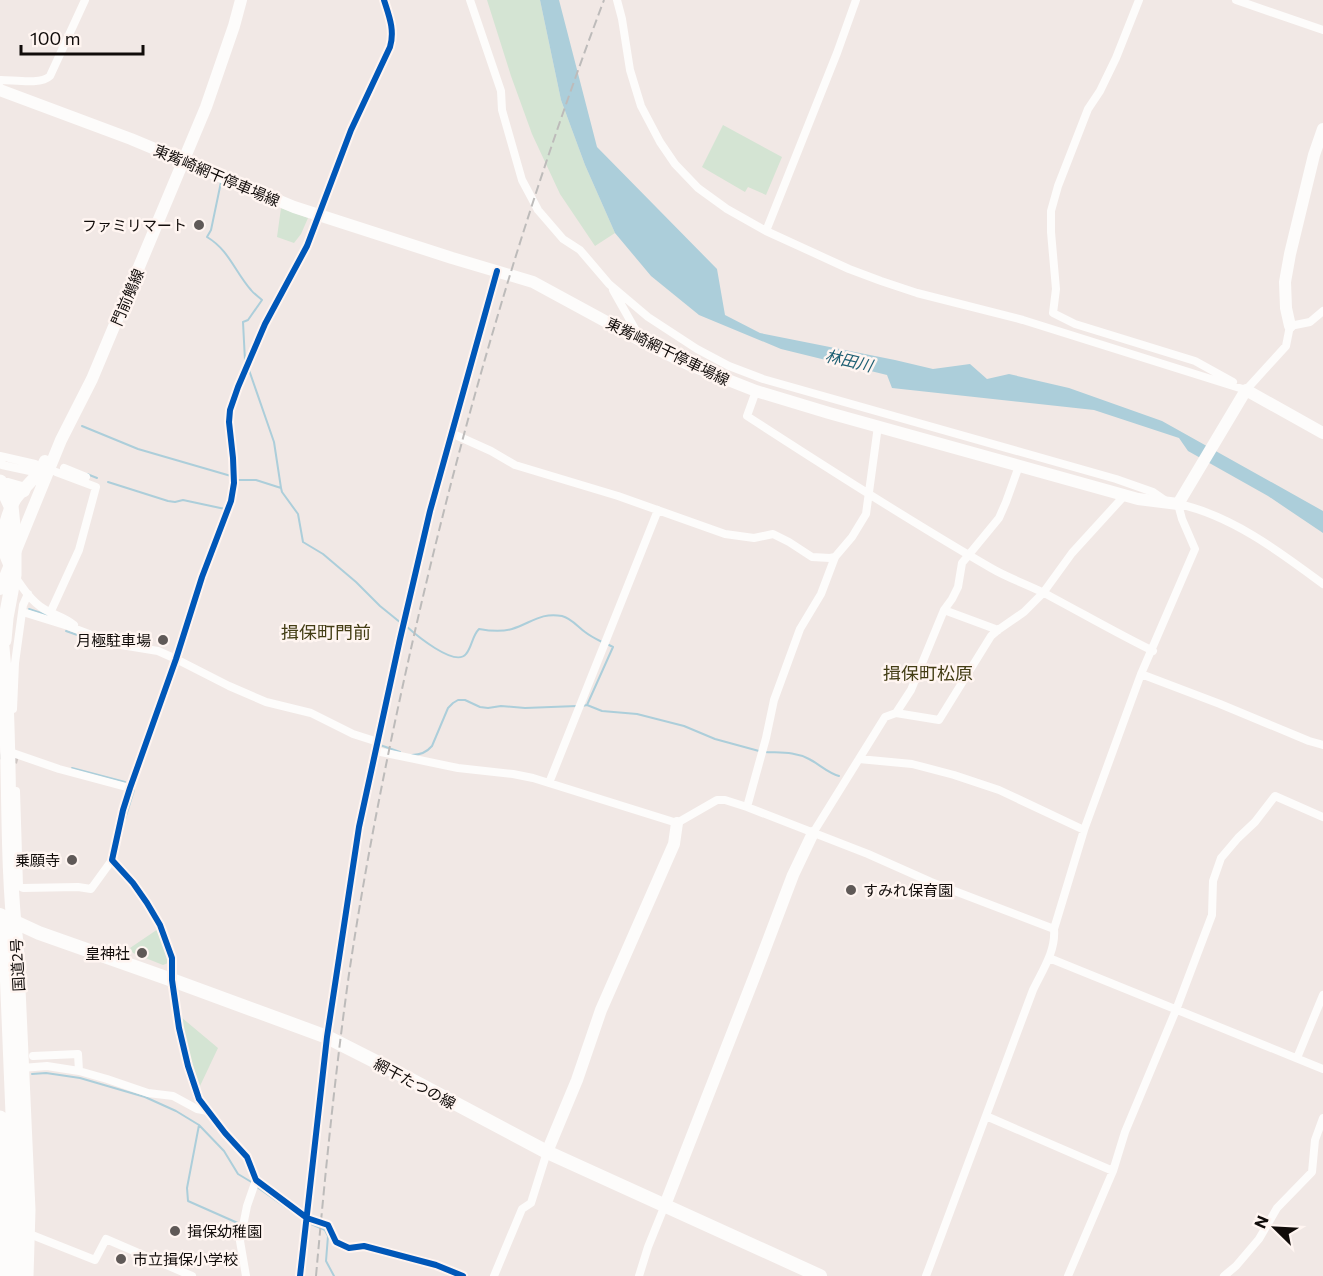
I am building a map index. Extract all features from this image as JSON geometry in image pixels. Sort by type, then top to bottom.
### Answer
[{"type":"highway","points":[[1,483],[23,490]]},
{"type":"highway","points":[[1,483],[11,506],[14,529],[14,575],[4,595],[6,618],[3,654]]},
{"type":"highway","points":[[0,630],[3,654]]},
{"type":"highway","name":"国道2号","points":[[3,654],[13,754],[14,834],[7,918],[18,974],[25,1067],[27,1276]]},
{"type":"highway","points":[[0,795],[17,1211],[15,1276]]},
{"type":"highway","points":[[0,1118],[4,1213],[2,1276]]},
{"type":"main road","name":"門前鵤線","points":[[4,595],[34,506],[61,440],[104,352],[184,161],[221,65],[241,0]]},
{"type":"main road","name":"東觜崎網干停車場線","points":[[0,90],[131,139],[294,207],[533,282],[649,345],[690,365],[756,391],[1124,496],[1173,504]]},
{"type":"main road","points":[[1290,326],[1286,308],[1285,282],[1314,155],[1323,129]]},
{"type":"main road","points":[[11,506],[37,469],[74,396],[104,352]]},
{"type":"main road","points":[[14,575],[60,470],[92,379]]},
{"type":"main road","points":[[1173,504],[1246,390],[1323,433]]},
{"type":"main road","points":[[547,1152],[577,1080],[601,1010],[674,844],[677,823]]},
{"type":"main road","points":[[664,1205],[793,875],[813,833]]},
{"type":"main road","name":"網干たつの線","points":[[7,918],[39,933],[327,1037],[547,1152],[820,1276]]},
{"type":"street","points":[[0,82],[1,80],[46,80],[50,76],[85,0]]},
{"type":"street","points":[[14,834],[20,886],[23,888],[78,887],[91,889],[112,860],[130,788],[176,659],[196,592],[231,501],[234,483],[230,410],[265,324],[295,270],[319,216],[351,129],[390,47],[392,27],[384,0]]},
{"type":"street","points":[[470,0],[501,91],[502,110],[522,180],[538,210],[563,239],[580,250],[609,284],[648,317],[697,349],[729,366],[762,379],[1116,479],[1153,492],[1173,504],[1194,507],[1233,524],[1293,561],[1323,584]]},
{"type":"street","points":[[617,0],[630,70],[641,106],[660,142],[675,164],[699,188],[727,209],[766,231],[849,269],[917,293],[1023,320],[1246,390]]},
{"type":"street","points":[[766,231],[856,0]]},
{"type":"street","points":[[1139,0],[1116,58],[1100,91],[1088,109],[1058,186],[1052,211],[1056,289],[1053,313],[1075,324],[1195,361],[1246,390]]},
{"type":"street","points":[[1236,0],[1323,30]]},
{"type":"street","points":[[300,1276],[327,1037],[360,828],[430,511],[497,271]]},
{"type":"street","points":[[609,284],[635,329],[649,345]]},
{"type":"street","points":[[1246,390],[1286,346],[1290,326],[1310,322],[1323,311]]},
{"type":"street","points":[[756,391],[747,416],[869,494],[1012,580],[1042,593],[1153,651]]},
{"type":"street","points":[[747,807],[774,700],[800,629],[821,594],[835,557],[852,537],[866,514],[878,426]]},
{"type":"street","points":[[451,433],[515,465],[618,496],[725,534],[754,538],[773,534],[812,557],[835,557]]},
{"type":"street","points":[[0,457],[2,465],[37,469]]},
{"type":"street","points":[[896,713],[911,690],[944,610],[958,587],[962,563],[999,518],[1018,466]]},
{"type":"street","points":[[51,611],[79,550],[96,487],[60,470]]},
{"type":"street","points":[[813,833],[885,717],[896,713],[939,720],[992,636],[1024,612],[1042,593],[1072,554],[1124,496]]},
{"type":"street","points":[[926,1276],[1033,990],[1049,958],[1055,938],[1054,929],[1084,830],[1142,674],[1195,549],[1173,504]]},
{"type":"street","points":[[549,783],[658,510]]},
{"type":"street","points":[[14,575],[28,594],[44,609],[69,620],[82,631]]},
{"type":"street","points":[[4,595],[18,597],[28,594]]},
{"type":"street","points":[[9,714],[23,605],[28,594]]},
{"type":"street","points":[[944,610],[998,630]]},
{"type":"street","points":[[26,613],[115,644],[158,651],[266,702],[310,713],[377,747],[458,768],[533,778],[677,823],[717,800],[725,800],[868,854],[932,882],[1054,929]]},
{"type":"street","points":[[1142,674],[1323,746]]},
{"type":"street","points":[[13,754],[130,788]]},
{"type":"street","points":[[859,759],[912,764],[954,775],[999,790],[1084,830]]},
{"type":"street","points":[[1068,1276],[1113,1171],[1125,1132],[1176,1010],[1212,915],[1213,881],[1221,858],[1255,822],[1275,796],[1323,817]]},
{"type":"street","points":[[112,860],[142,897],[160,925],[172,958],[172,980],[179,1028],[199,1099],[247,1157],[255,1184],[247,1206],[240,1241],[246,1276]]},
{"type":"street","points":[[1049,958],[1323,1069]]},
{"type":"street","points":[[1297,1058],[1323,995]]},
{"type":"street","points":[[33,1056],[78,1054],[79,1071]]},
{"type":"street","points":[[27,1276],[32,1234],[33,1149],[25,1067],[47,1066],[79,1071],[148,1093],[172,1096],[197,1109],[208,1111]]},
{"type":"street","points":[[986,1116],[1113,1171]]},
{"type":"street","points":[[1224,1276],[1236,1266],[1259,1239],[1277,1208],[1312,1172],[1315,1140],[1323,1118]]},
{"type":"street","points":[[494,1276],[522,1209],[531,1203],[547,1152]]},
{"type":"street","points":[[255,1184],[307,1218],[328,1225],[336,1242],[348,1248],[364,1246],[436,1265],[463,1276]]},
{"type":"street","points":[[639,1276],[664,1205]]},
{"type":"street","points":[[32,1234],[95,1260],[106,1239],[192,1276]]},
{"type":"green space","points":[[487,0],[540,0],[561,100],[585,165],[615,233],[595,246],[560,194],[532,134]]},
{"type":"green space","points":[[723,125],[782,157],[766,195],[748,187],[745,192],[702,167]]},
{"type":"green space","points":[[281,208],[308,218],[294,243],[277,237]]},
{"type":"green space","points":[[158,929],[168,963],[163,965],[133,953],[130,948]]},
{"type":"green space","points":[[181,1017],[218,1048],[200,1086],[182,1033]]},
{"type":"water","name":"林田川","points":[[540,0],[559,0],[597,147],[717,269],[725,315],[760,333],[933,369],[970,364],[987,379],[1009,374],[1069,388],[1162,421],[1323,511],[1323,533],[1268,496],[1188,451],[1179,438],[1094,410],[892,388],[887,375],[781,349],[699,315],[651,276],[615,233],[585,165],[561,100]]},
{"type":"waterway","points":[[221,182],[211,230],[207,237],[221,248],[245,283],[262,300],[248,320],[243,322],[245,361]]},
{"type":"waterway","points":[[249,370],[274,442],[281,488]]},
{"type":"waterway","points":[[82,426],[138,449],[231,477]]},
{"type":"waterway","points":[[87,474],[97,478]]},
{"type":"waterway","points":[[238,480],[256,480],[281,488],[298,514],[303,542],[323,554],[401,623]]},
{"type":"waterway","points":[[108,482],[168,501],[183,500],[225,509]]},
{"type":"waterway","points":[[29,609],[47,615]]},
{"type":"waterway","points":[[406,626],[435,648],[453,657],[466,654],[479,629],[508,630],[536,619],[555,615],[565,617],[602,642]]},
{"type":"waterway","points":[[66,631],[100,643]]},
{"type":"waterway","points":[[587,705],[613,647],[607,644]]},
{"type":"waterway","points":[[412,755],[423,753],[432,746],[448,708],[458,700],[465,700],[488,708],[577,706]]},
{"type":"waterway","points":[[582,706],[587,705],[602,711],[637,714],[684,726],[715,739],[759,751]]},
{"type":"waterway","points":[[380,745],[400,752]]},
{"type":"waterway","points":[[764,752],[798,755],[839,776]]},
{"type":"waterway","points":[[72,768],[125,782]]},
{"type":"waterway","points":[[125,819],[134,790]]},
{"type":"waterway","points":[[32,1074],[46,1073],[80,1078],[145,1097],[176,1111],[199,1125],[224,1151],[238,1174],[253,1183]]},
{"type":"waterway","points":[[199,1125],[187,1188],[188,1201],[240,1225]]},
{"type":"waterway","points":[[257,1187],[294,1213]]},
{"type":"waterway","points":[[309,1223],[325,1230],[328,1236],[326,1261],[334,1276]]},
{"type":"tunnel","points":[[0,755],[18,760]]},
{"type":"railway","points":[[316,1276],[349,974],[379,802],[415,631],[454,471],[499,312],[548,155],[604,0]]},
{"type":"cycle path","points":[[384,0],[392,29],[390,47],[351,130],[307,246],[265,324],[230,410],[234,483],[231,501],[202,577],[176,659],[130,788],[112,860],[133,883],[160,925],[172,958],[172,980],[179,1028],[199,1099],[247,1157],[256,1180],[307,1218],[328,1225],[336,1242],[349,1248],[364,1246],[436,1265],[463,1276]]},
{"type":"cycle path","points":[[300,1276],[327,1037],[359,827],[430,511],[497,271]]},
{"type":"place","name":"ファミリマート","points":[[199,225]]},
{"type":"place","name":"月極駐車場","points":[[163,640]]},
{"type":"place","name":"乗願寺","points":[[72,860]]},
{"type":"place","name":"すみれ保育園","points":[[851,890]]},
{"type":"place","name":"皇神社","points":[[142,953]]},
{"type":"place","name":"揖保幼稚園","points":[[175,1231]]},
{"type":"place","name":"市立揖保小学校","points":[[121,1259]]},
{"type":"district","name":"揖保町門前","points":[[326,632]]},
{"type":"district","name":"揖保町松原","points":[[928,673]]}]
